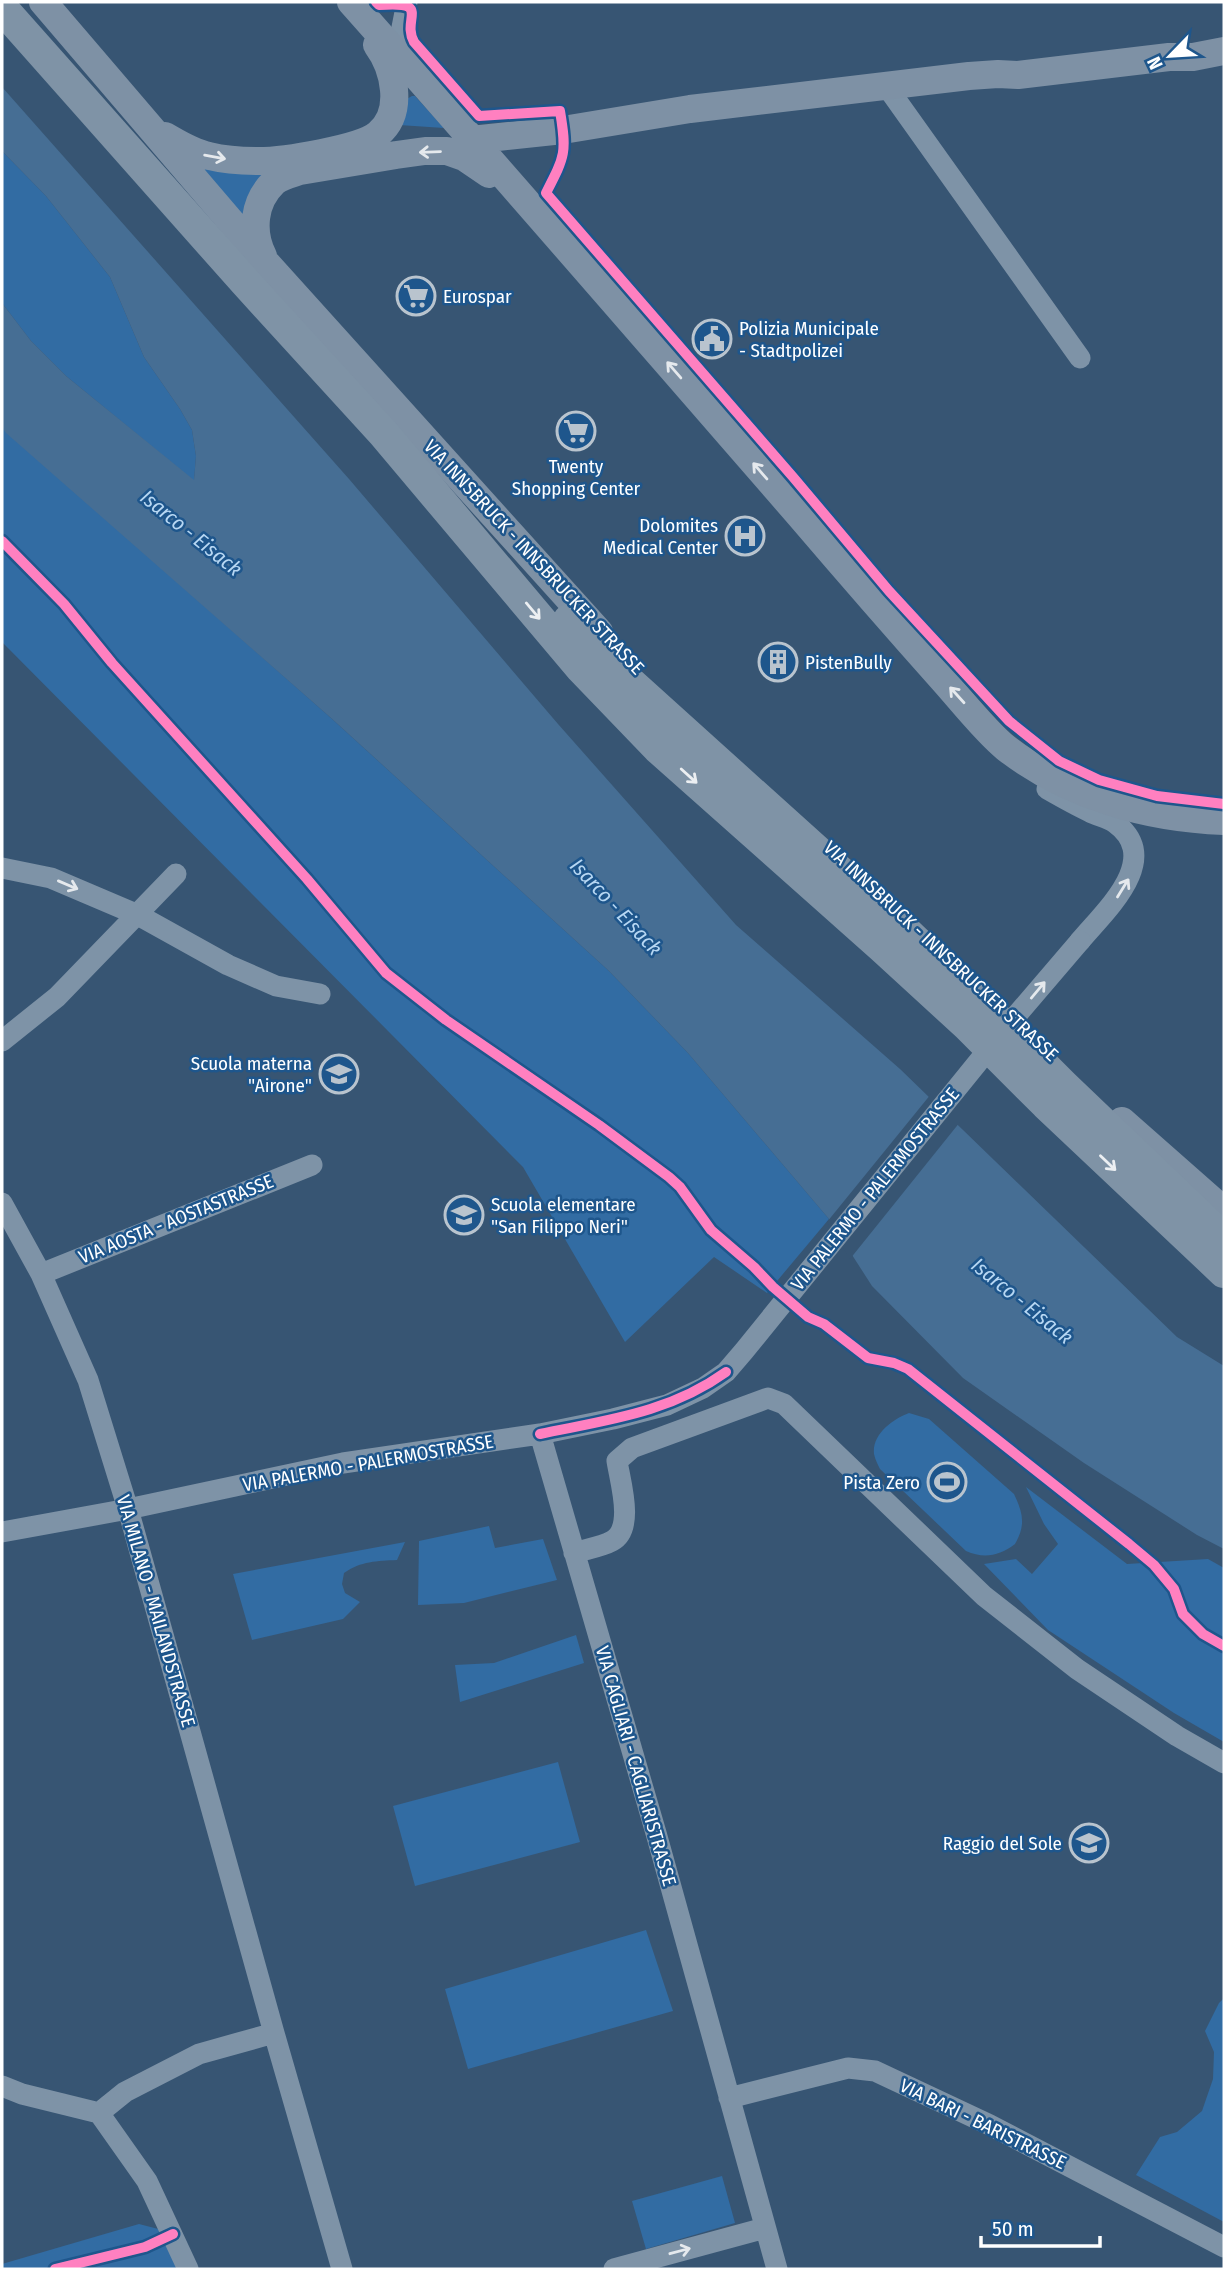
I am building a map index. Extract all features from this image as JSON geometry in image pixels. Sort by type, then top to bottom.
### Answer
[{"type":"highway","points":[[22,2],[397,419],[596,652],[900,926],[1224,1239]]},
{"type":"highway","points":[[2,8],[246,284],[383,433],[580,668],[650,740],[957,1017],[1224,1272]]},
{"type":"main road","name":"VIA INNSBRUCK - INNSBRUCKER STRASSE","points":[[43,2],[267,264],[616,651],[759,779],[1137,1135],[1224,1211]]},
{"type":"main road","points":[[153,130],[185,148],[207,156],[260,161],[354,146],[379,134],[391,115],[394,96],[392,72],[385,56],[351,3]]},
{"type":"main road","points":[[351,3],[1003,746],[1042,773],[1070,788],[1112,803],[1224,821]]},
{"type":"main road","points":[[471,140],[690,110],[998,74],[1018,75],[1169,57],[1193,57],[1224,51]]},
{"type":"main road","points":[[1193,57],[1224,63]]},
{"type":"main road","points":[[530,205],[519,181],[516,166],[520,152],[532,133]]},
{"type":"main road","points":[[267,264],[256,242],[254,222],[263,196],[274,182],[300,171],[425,151],[447,152],[464,157],[479,166],[530,205]]},
{"type":"main road","points":[[859,874],[876,915],[921,968],[1000,1044],[1077,1115],[1137,1135]]},
{"type":"street","points":[[397,53],[407,2]]},
{"type":"street","points":[[887,87],[1080,358]]},
{"type":"street","name":"VIA PALERMO - PALERMOSTRASSE","points":[[2,1532],[128,1509],[343,1463],[540,1434],[613,1419],[667,1405],[703,1388],[726,1372],[1000,1044],[1124,889],[1134,859],[1132,846],[1125,832],[1112,821],[1090,812],[1017,770],[1003,746]]},
{"type":"street","points":[[2,868],[51,878],[138,915],[228,965],[276,986],[320,994]]},
{"type":"street","points":[[2,1041],[57,998],[176,874]]},
{"type":"street","name":"VIA AOSTA - AOSTASTRASSE","points":[[41,1274],[312,1164]]},
{"type":"street","name":"VIA MILANO - MAILANDSTRASSE","points":[[2,1203],[41,1274],[88,1380],[128,1509],[342,2269]]},
{"type":"street","points":[[574,1553],[614,1541],[623,1529],[625,1511],[617,1461],[632,1448],[768,1398],[784,1404],[984,1596],[1077,1669],[1177,1736],[1224,1763]]},
{"type":"street","name":"VIA CAGLIARI - CAGLIARISTRASSE","points":[[540,1434],[656,1833],[777,2269]]},
{"type":"street","points":[[99,2113],[125,2092],[199,2054],[274,2033]]},
{"type":"street","name":"VIA BARI - BARISTRASSE","points":[[729,2098],[848,2068],[875,2071],[990,2125],[1224,2247]]},
{"type":"street","points":[[2,2086],[22,2094],[99,2113],[147,2180],[188,2269]]},
{"type":"street","points":[[614,2269],[765,2228]]},
{"type":"shaded area","points":[[415,96],[444,128],[399,125],[405,100]]},
{"type":"shaded area","points":[[176,150],[274,166],[251,192],[246,206],[245,228]]},
{"type":"shaded area","points":[[2,151],[46,196],[110,277],[144,357],[192,430],[196,456],[194,481],[66,376],[31,341],[2,303]]},
{"type":"shaded area","points":[[2,427],[331,718],[609,971],[688,1053],[829,1219],[767,1293],[714,1257],[625,1342],[523,1167],[2,642]]},
{"type":"shaded area","name":"Pista Zero","points":[[909,1413],[929,1419],[1014,1494],[1022,1519],[1021,1531],[1015,1544],[991,1555],[966,1551],[880,1469],[874,1454],[876,1440],[890,1423]]},
{"type":"shaded area","points":[[1026,1487],[1127,1564],[1208,1559],[1224,1568],[1224,1742],[1174,1713],[1048,1630],[984,1564],[1016,1559],[1032,1574],[1058,1544],[1044,1524]]},
{"type":"shaded area","points":[[489,1526],[495,1548],[543,1539],[557,1580],[464,1603],[418,1605],[419,1541]]},
{"type":"shaded area","points":[[405,1542],[397,1560],[363,1564],[344,1573],[342,1584],[345,1593],[360,1602],[343,1619],[252,1640],[233,1574]]},
{"type":"shaded area","points":[[576,1635],[584,1663],[460,1702],[455,1665],[494,1663]]},
{"type":"shaded area","points":[[558,1762],[580,1842],[415,1886],[393,1806]]},
{"type":"shaded area","points":[[646,1930],[673,2011],[468,2069],[445,1989]]},
{"type":"shaded area","points":[[1224,1998],[1224,2222],[1136,2175],[1160,2137],[1177,2132],[1202,2111],[1213,2079],[1214,2052],[1205,2031]]},
{"type":"shaded area","points":[[722,2176],[735,2223],[646,2249],[632,2201]]},
{"type":"shaded area","points":[[139,2224],[166,2231],[182,2269],[2,2269],[2,2264]]},
{"type":"water","name":"Isarco - Eisack","points":[[2,87],[349,479],[558,724],[736,925],[900,1069],[1177,1337],[1224,1366],[1224,1549],[1197,1535],[1084,1463],[963,1378],[872,1286],[829,1219],[688,1053],[609,971],[331,718],[6,433],[2,427],[2,303],[31,341],[66,376],[194,480],[196,456],[192,430],[144,357],[110,277],[46,196],[2,151]]},
{"type":"pier","points":[[931,1094],[960,1122],[850,1259],[827,1222]]},
{"type":"cycle path","points":[[376,2],[379,5],[395,4],[410,9],[414,42],[479,116],[560,111],[563,154],[546,193],[889,591],[1009,721],[1059,761],[1099,780],[1157,796],[1224,804]]},
{"type":"cycle path","points":[[2,541],[64,604],[112,663],[307,879],[386,973],[446,1020],[599,1125],[669,1177],[680,1187],[711,1230],[808,1317],[824,1324],[868,1358],[908,1369],[1129,1544],[1154,1565],[1174,1589],[1183,1614],[1203,1634],[1224,1646]]},
{"type":"cycle path","points":[[540,1434],[660,1406],[704,1386],[726,1372]]},
{"type":"cycle path","points":[[55,2269],[145,2247],[173,2234]]},
{"type":"place","name":"Eurospar","points":[[416,296]]},
{"type":"place","name":"Polizia Municipale - Stadtpolizei","points":[[712,339]]},
{"type":"place","name":"Twenty Shopping Center","points":[[576,431]]},
{"type":"place","name":"Dolomites Medical Center","points":[[745,536]]},
{"type":"place","name":"PistenBully","points":[[778,662]]},
{"type":"place","name":"Scuola materna \"Airone\"","points":[[339,1074]]},
{"type":"place","name":"Scuola elementare \"San Filippo Neri\"","points":[[464,1215]]},
{"type":"place","name":"Pista Zero","points":[[947,1482]]},
{"type":"place","name":"Raggio del Sole","points":[[1089,1843]]}]
